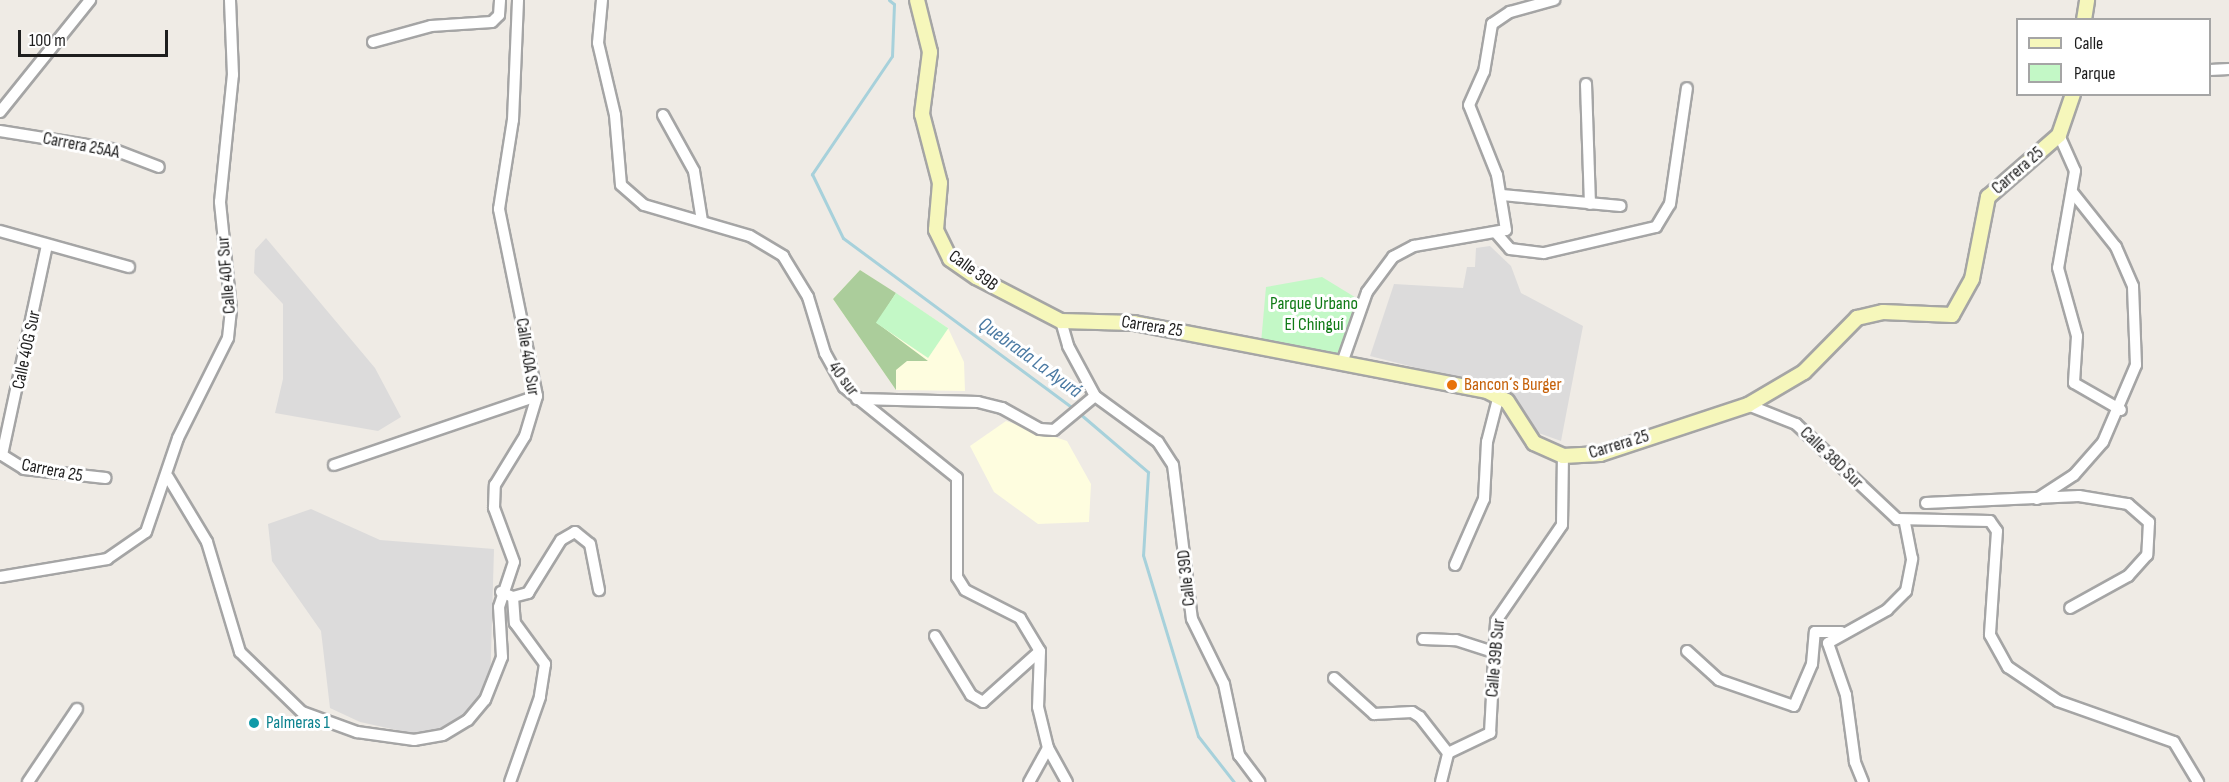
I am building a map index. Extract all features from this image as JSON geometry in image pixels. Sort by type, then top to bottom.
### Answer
[{"type":"street","points":[[0,112],[90,0]]},
{"type":"street","name":"Calle 40F Sur","points":[[0,576],[117,554],[154,520],[178,438],[207,387],[231,323],[220,202],[233,75],[230,0]]},
{"type":"street","points":[[373,42],[431,26],[492,22],[499,15],[500,0]]},
{"type":"street","name":"Calle 40A Sur","points":[[168,477],[207,542],[240,652],[302,712],[327,723],[383,738],[414,740],[443,735],[468,720],[485,700],[502,657],[501,592],[514,552],[496,519],[495,485],[525,436],[537,396],[499,210],[513,120],[518,0]]},
{"type":"street","name":"40 sur","points":[[602,0],[598,43],[615,115],[621,185],[644,205],[750,236],[783,256],[808,297],[833,372],[857,399],[957,478],[957,577],[980,600],[1020,618],[1040,651]]},
{"type":"street","name":"Calle 39B","points":[[917,0],[928,30],[922,114],[939,171],[940,245],[976,278],[1061,321]]},
{"type":"street","points":[[1342,363],[1367,292],[1394,257],[1414,246],[1497,234],[1507,223],[1490,152],[1469,117],[1484,72],[1488,32],[1499,17],[1554,0]]},
{"type":"street","points":[[2084,18],[2087,0]]},
{"type":"street","points":[[2211,70],[2229,69]]},
{"type":"street","points":[[1586,84],[1590,204]]},
{"type":"street","points":[[1497,234],[1510,249],[1544,253],[1656,227],[1670,204],[1687,88]]},
{"type":"street","points":[[2072,96],[2059,135],[2073,158],[2073,193],[2058,268],[2077,336],[2074,383],[2121,410]]},
{"type":"street","points":[[663,115],[694,171],[702,221]]},
{"type":"street","name":"Carrera 25AA","points":[[0,131],[112,149],[159,167]]},
{"type":"street","name":"Carrera 25","points":[[1061,321],[1134,323],[1499,395],[1534,443],[1563,456],[1600,454],[1748,405],[1813,365],[1857,318],[1883,312],[1944,317],[1958,310],[1977,262],[1988,197],[2059,135]]},
{"type":"street","points":[[2037,499],[2074,475],[2121,410],[2136,365],[2137,300],[2116,247],[2073,193]]},
{"type":"street","points":[[1502,195],[1620,206]]},
{"type":"street","points":[[0,231],[129,267]]},
{"type":"street","name":"Calle 40G Sur","points":[[1,455],[47,244]]},
{"type":"street","points":[[857,399],[978,402],[1002,408],[1040,429],[1066,425],[1095,396],[1068,346],[1061,321]]},
{"type":"street","points":[[1455,565],[1484,499],[1487,442],[1499,395]]},
{"type":"street","points":[[334,465],[537,396]]},
{"type":"street","name":"Calle 39D","points":[[1095,396],[1153,438],[1173,465],[1192,619],[1224,684],[1239,755],[1259,782]]},
{"type":"street","name":"Calle 38D Sur","points":[[1748,405],[1796,424],[1889,514],[1905,522]]},
{"type":"street","name":"Carrera 25","points":[[1,455],[24,469],[106,478]]},
{"type":"street","name":"Calle 39B Sur","points":[[1448,753],[1490,733],[1494,652],[1500,608],[1562,525],[1563,456]]},
{"type":"street","points":[[2074,475],[2079,496]]},
{"type":"street","points":[[1926,503],[2079,496],[2128,504],[2149,522],[2150,544],[2128,576],[2070,608]]},
{"type":"street","points":[[1863,782],[1855,762],[1846,695],[1828,654],[1827,643],[1841,632],[1887,610],[1906,591],[1912,559],[1905,522],[1990,521],[1997,531],[1990,636],[2008,667],[2058,701],[2174,742],[2198,782]]},
{"type":"street","points":[[501,592],[513,597],[528,593],[561,540],[575,532],[590,544],[599,590]]},
{"type":"street","points":[[510,782],[545,676],[541,652],[512,617],[513,597]]},
{"type":"street","points":[[1688,651],[1719,680],[1794,706],[1812,664],[1815,632],[1841,632]]},
{"type":"street","points":[[935,636],[971,695],[983,702],[1040,651]]},
{"type":"street","points":[[1424,639],[1456,640],[1494,652]]},
{"type":"street","points":[[1040,651],[1038,707],[1048,748],[1067,782]]},
{"type":"street","points":[[1334,678],[1374,714],[1412,712],[1420,717],[1448,753],[1441,782]]},
{"type":"street","points":[[28,782],[77,709]]},
{"type":"street","points":[[1029,782],[1048,748]]},
{"type":"shaded area","points":[[266,238],[375,368],[401,417],[378,431],[275,413],[283,379],[283,304],[254,273],[255,250]]},
{"type":"shaded area","points":[[1490,246],[1511,266],[1521,293],[1583,326],[1561,441],[1533,431],[1500,389],[1370,356],[1394,284],[1463,288],[1467,267],[1475,267],[1476,248]]},
{"type":"shaded area","points":[[860,270],[948,328],[964,362],[965,391],[896,390],[833,299]]},
{"type":"shaded area","points":[[1006,421],[1067,441],[1091,484],[1089,522],[1038,524],[994,492],[970,446]]},
{"type":"shaded area","points":[[311,509],[380,540],[494,549],[490,689],[478,707],[433,733],[410,733],[360,722],[330,708],[321,631],[272,561],[268,524]]},
{"type":"green space","points":[[860,270],[896,293],[877,323],[928,361],[907,361],[896,370],[896,390],[833,299]]},
{"type":"green space","name":"Parque Urbano El Chinguí","points":[[1322,277],[1358,299],[1338,358],[1261,343],[1266,287]]},
{"type":"green space","points":[[896,293],[948,328],[928,358],[876,323]]},
{"type":"waterway","name":"Quebrada La Ayurá","points":[[889,0],[894,4],[892,56],[812,174],[843,238],[1074,409]]},
{"type":"waterway","name":"Quebrada La Ayurá","points":[[1079,413],[1148,472],[1143,555],[1198,736],[1234,782]]},
{"type":"place","name":"Bancon´s Burger","points":[[1452,385]]},
{"type":"place","name":"Palmeras 1","points":[[254,723]]}]
